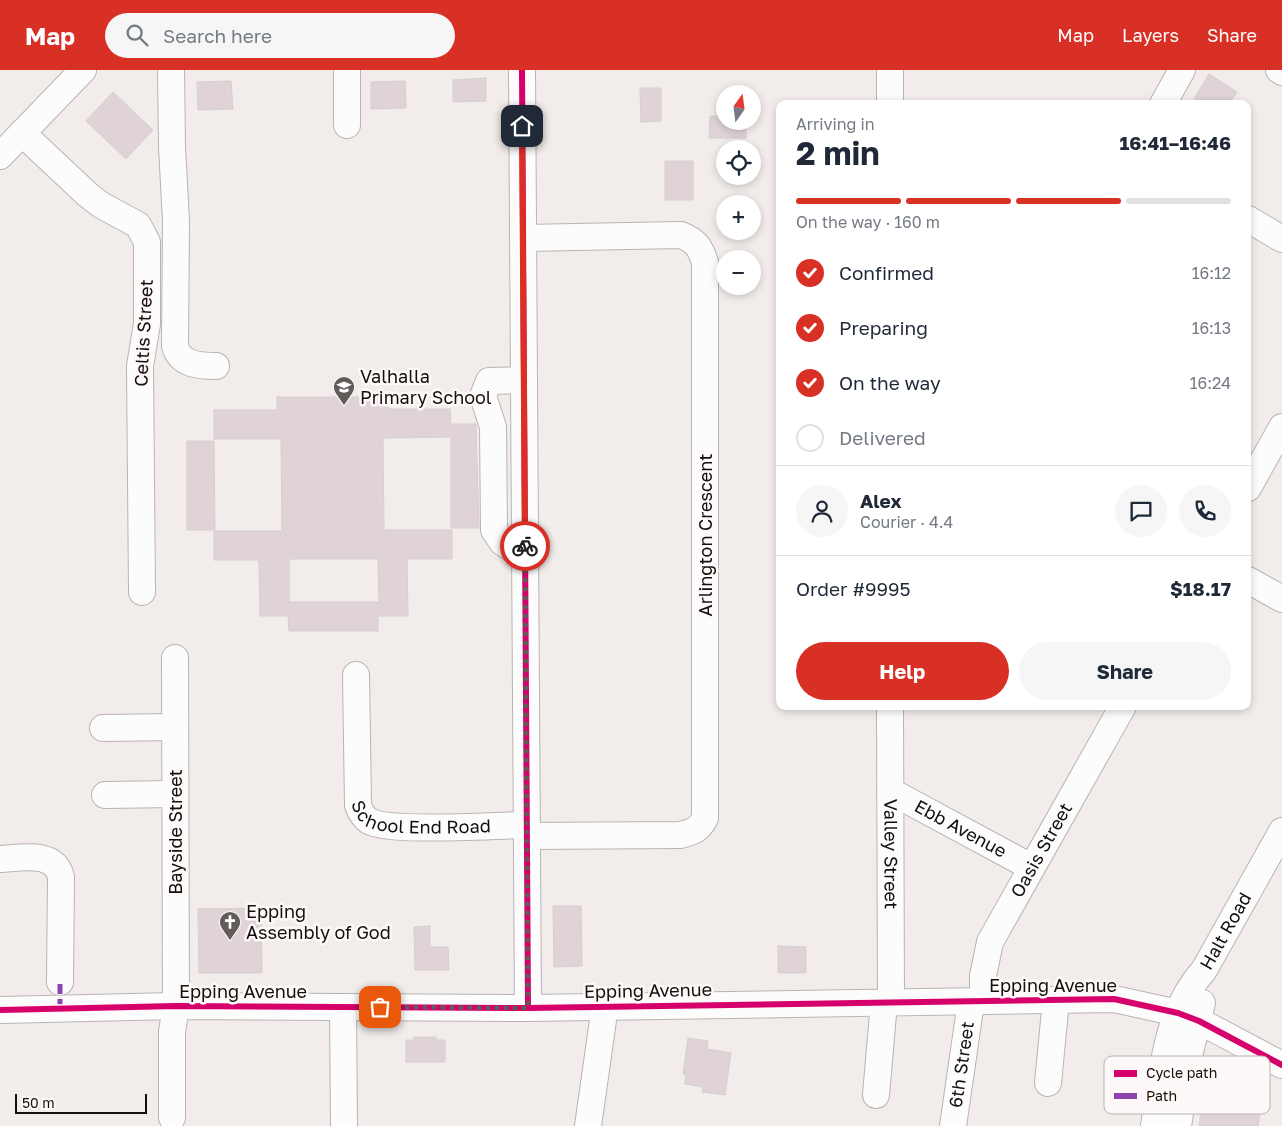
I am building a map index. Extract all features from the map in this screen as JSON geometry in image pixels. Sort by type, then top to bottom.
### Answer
[{"type":"street","points":[[0,156],[83,70]]},
{"type":"street","points":[[171,70],[172,147],[176,221],[176,350],[182,359],[187,362],[200,366],[216,366]]},
{"type":"street","points":[[347,70],[347,125]]},
{"type":"street","points":[[522,70],[528,1008]]},
{"type":"street","points":[[890,70],[890,100]]},
{"type":"street","points":[[1165,100],[1182,70]]},
{"type":"street","name":"Celtis Street","points":[[22,133],[88,195],[102,206],[138,225],[147,242],[147,324],[140,366],[142,592]]},
{"type":"street","points":[[1251,222],[1282,239]]},
{"type":"street","name":"Arlington Crescent","points":[[523,238],[681,235],[693,239],[700,248],[705,262],[706,818],[701,827],[694,832],[680,835],[527,831]]},
{"type":"street","points":[[524,380],[489,382],[483,396],[493,427],[494,530],[502,542],[525,557]]},
{"type":"street","points":[[1251,483],[1282,427]]},
{"type":"street","points":[[1251,582],[1282,599]]},
{"type":"street","name":"Bayside Street","points":[[172,1118],[172,1032],[176,1006],[175,658]]},
{"type":"street","name":"School End Road","points":[[356,675],[358,805],[361,814],[368,820],[396,827],[527,831]]},
{"type":"street","name":"Valley Street","points":[[876,1095],[887,1002],[890,710]]},
{"type":"street","name":"Oasis Street","points":[[977,1001],[990,942],[1121,710]]},
{"type":"street","points":[[103,728],[175,727]]},
{"type":"street","name":"Ebb Avenue","points":[[890,791],[1031,867]]},
{"type":"street","points":[[105,795],[176,794]]},
{"type":"street","name":"Halt Road","points":[[1188,1016],[1191,984],[1204,970],[1282,831]]},
{"type":"street","points":[[0,859],[34,857],[54,862],[59,868],[61,877],[60,982]]},
{"type":"street","name":"Epping Avenue","points":[[0,1010],[176,1006],[528,1008],[1114,999],[1188,1016],[1265,1056]]},
{"type":"street","points":[[1048,1083],[1056,1000]]},
{"type":"street","name":"6th Street","points":[[953,1126],[977,1001]]},
{"type":"street","points":[[588,1126],[605,1006]]},
{"type":"street","points":[[344,1007],[344,1126]]},
{"type":"street","points":[[1165,1056],[1188,1016]]},
{"type":"street","points":[[1188,1016],[1189,1056]]},
{"type":"street","name":"Epping Avenue","points":[[1270,1059],[1282,1065]]},
{"type":"building","points":[[1209,74],[1237,92],[1232,100],[1194,99]]},
{"type":"building","points":[[486,78],[486,101],[453,102],[453,80]]},
{"type":"building","points":[[231,81],[233,109],[198,110],[197,82]]},
{"type":"building","points":[[405,81],[406,108],[371,109],[371,82]]},
{"type":"building","points":[[640,88],[661,88],[661,121],[641,122]]},
{"type":"building","points":[[113,92],[153,130],[126,159],[86,121]]},
{"type":"building","points":[[710,116],[716,116],[716,130],[746,130],[746,138],[709,138]]},
{"type":"building","points":[[665,161],[693,161],[693,200],[665,200]]},
{"type":"building","points":[[277,397],[388,397],[388,409],[450,409],[451,424],[476,424],[479,528],[451,528],[451,437],[383,438],[384,530],[452,530],[452,559],[407,559],[408,616],[378,616],[378,631],[289,631],[288,616],[260,616],[259,560],[214,560],[214,531],[282,531],[281,439],[214,439],[214,410],[277,410]],"holes":[[[289,559],[378,559],[379,602],[289,602]]]},
{"type":"building","points":[[187,441],[214,441],[215,530],[187,530]]},
{"type":"building","points":[[553,906],[581,906],[582,966],[554,967]]},
{"type":"building","name":"Epping Assembly of God","points":[[261,908],[262,973],[199,973],[198,909]]},
{"type":"building","points":[[430,926],[430,947],[448,947],[449,970],[415,970],[414,927]]},
{"type":"building","points":[[778,946],[806,947],[806,973],[778,973]]},
{"type":"building","points":[[414,1037],[436,1037],[436,1040],[445,1040],[445,1062],[406,1062],[406,1040],[414,1040]]},
{"type":"building","points":[[688,1038],[708,1041],[707,1049],[731,1053],[725,1095],[702,1092],[703,1087],[685,1084],[686,1075],[683,1074]]},
{"type":"building","points":[[1201,1114],[1260,1114],[1258,1126],[1199,1126]]},
{"type":"marked path","points":[[60,982],[60,1009]]},
{"type":"cycle path","points":[[522,70],[528,1008]]},
{"type":"cycle path","points":[[0,1010],[176,1006],[528,1008],[1114,999],[1178,1013],[1199,1021],[1265,1056]]},
{"type":"cycle path","points":[[1270,1059],[1282,1065]]},
{"type":"way so far","points":[[380,1007],[528,1008],[525,546]]},
{"type":"place","name":"Valhalla Primary School","points":[[344,406]]},
{"type":"place","name":"Epping Assembly of God","points":[[230,941]]},
{"type":"route","points":[[522,126],[525,546]]}]
